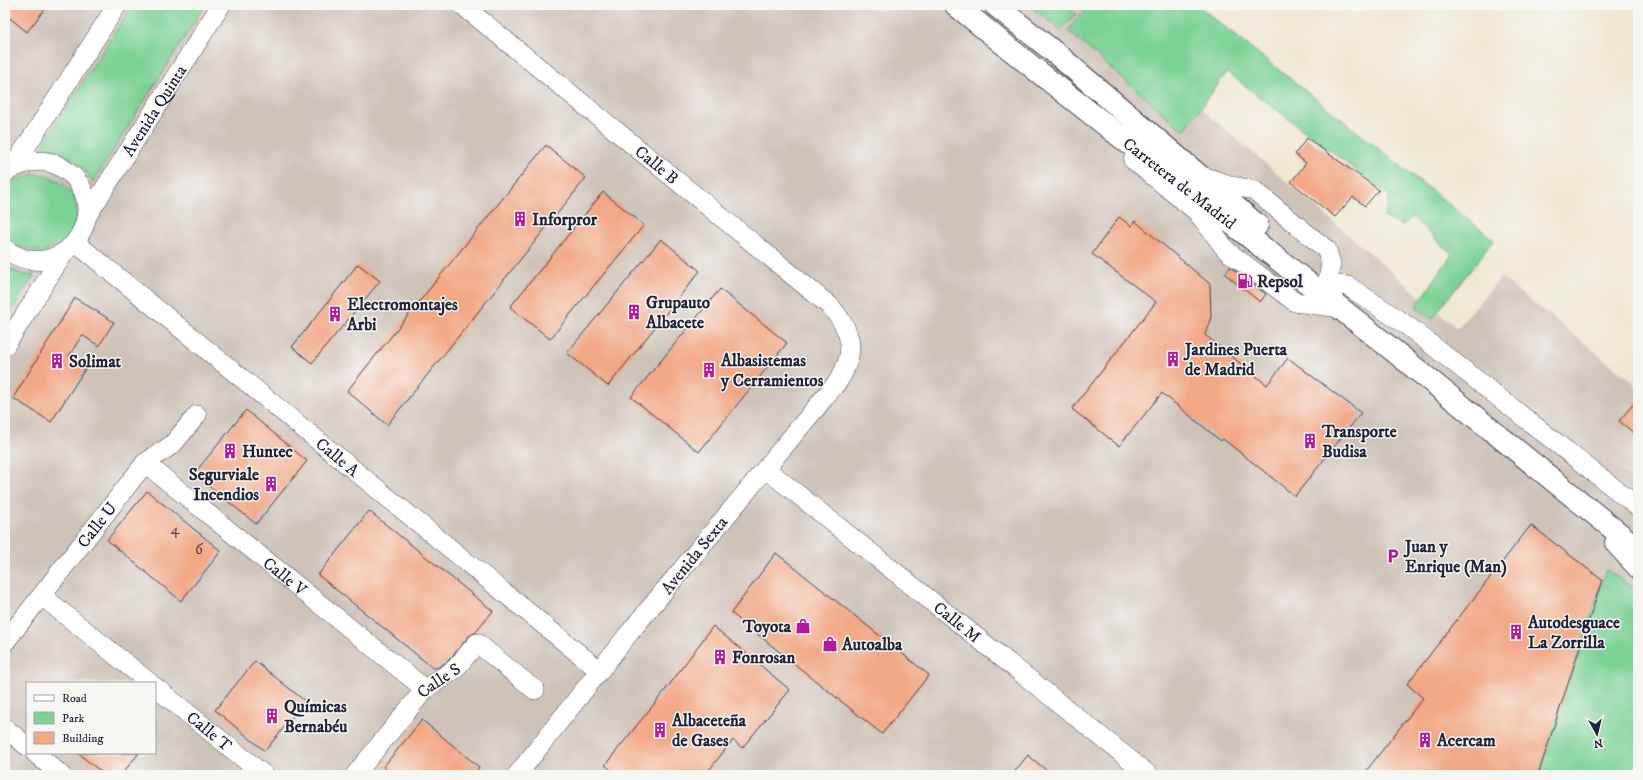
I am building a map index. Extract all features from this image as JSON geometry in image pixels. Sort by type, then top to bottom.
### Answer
[{"type":"main road","name":"Carretera de Madrid","points":[[956,5],[1041,75],[1341,308],[1409,356]]},
{"type":"main road","name":"Carretera de Madrid","points":[[995,5],[1059,56],[1327,284],[1409,356]]},
{"type":"main road","points":[[1409,356],[1573,496],[1638,549]]},
{"type":"main road","points":[[1409,356],[1638,536]]},
{"type":"main road","points":[[1573,496],[1638,567]]},
{"type":"street","points":[[9,170],[117,5]]},
{"type":"street","name":"Avenida Quinta","points":[[87,216],[221,5]]},
{"type":"street","name":"Calle B","points":[[462,5],[830,306],[847,328]]},
{"type":"street","points":[[5,346],[70,248],[83,231],[87,216],[87,205],[82,188],[75,177],[66,170],[53,163],[30,161],[9,170]]},
{"type":"street","points":[[5,249],[25,259],[37,261],[52,258],[70,248]]},
{"type":"street","name":"Calle A","points":[[70,248],[600,671]]},
{"type":"street","points":[[1327,284],[1348,286],[1409,327],[1638,507]]},
{"type":"street","name":"Avenida Sexta","points":[[518,775],[600,671],[839,380],[850,359],[847,328]]},
{"type":"street","name":"Calle U","points":[[5,642],[144,463],[173,444],[197,415]]},
{"type":"street","name":"Calle V","points":[[144,463],[425,689]]},
{"type":"street","name":"Calle M","points":[[766,469],[1149,775]]},
{"type":"street","points":[[42,596],[149,682]]},
{"type":"street","name":"Calle S","points":[[355,775],[425,689],[454,669],[477,643],[535,690]]},
{"type":"street","name":"Calle T","points":[[156,688],[264,775]]},
{"type":"street","points":[[5,728],[26,745]]},
{"type":"street","points":[[36,754],[61,775]]},
{"type":"shaded area","points":[[5,5],[1081,5],[1457,328],[1501,277],[1638,386],[1638,481],[1597,448],[1638,483],[1638,775],[5,775]]},
{"type":"green space","points":[[132,5],[205,5],[93,182],[84,169],[64,154],[41,148]]},
{"type":"green space","points":[[1029,5],[1065,5],[1076,14],[1060,30]]},
{"type":"green space","points":[[1089,5],[1197,5],[1494,240],[1432,319],[1416,307],[1452,254],[1412,217],[1402,226],[1384,217],[1390,196],[1227,72],[1184,131],[1068,31]]},
{"type":"green space","points":[[32,174],[43,175],[61,183],[74,197],[77,206],[77,216],[74,228],[69,238],[60,245],[42,253],[12,245],[5,238],[5,190],[13,182]]},
{"type":"green space","points":[[5,267],[24,275],[34,275],[5,320]]},
{"type":"green space","points":[[1606,570],[1638,591],[1638,775],[1538,775]]},
{"type":"building","points":[[5,5],[48,5],[27,32],[5,14]]},
{"type":"building","points":[[1307,138],[1379,190],[1365,206],[1353,197],[1335,217],[1291,182],[1306,163],[1295,154]]},
{"type":"building","points":[[546,145],[586,178],[387,425],[347,391]]},
{"type":"building","points":[[603,192],[644,225],[550,339],[510,307]]},
{"type":"building","points":[[1119,217],[1131,226],[1135,221],[1210,284],[1211,317],[1205,335],[1267,385],[1288,358],[1361,413],[1295,496],[1223,439],[1221,441],[1162,393],[1119,446],[1072,409],[1156,302],[1092,254]]},
{"type":"building","name":"Grupauto Albacete","points":[[661,239],[700,271],[608,386],[567,353]]},
{"type":"building","name":"Electromontajes Arbi","points":[[358,264],[380,281],[312,363],[292,347]]},
{"type":"building","points":[[1230,267],[1266,294],[1260,302],[1225,274]]},
{"type":"building","name":"Albasistemas y Cerramientos","points":[[720,289],[787,343],[699,452],[631,397]]},
{"type":"building","name":"Solimat","points":[[75,298],[114,322],[99,346],[82,335],[69,356],[87,366],[51,422],[13,398]]},
{"type":"building","points":[[1638,399],[1638,436],[1619,421]]},
{"type":"building","points":[[246,410],[307,461],[256,524],[194,474]]},
{"type":"building","points":[[147,491],[221,551],[181,601],[107,540]]},
{"type":"building","points":[[369,511],[493,611],[476,632],[469,636],[448,661],[437,668],[433,668],[318,575]]},
{"type":"building","name":"Autodesguace La Zorrilla","points":[[1531,525],[1602,580],[1538,775],[1363,775],[1423,698],[1407,684]]},
{"type":"building","name":"Autoalba","points":[[776,553],[929,675],[882,734],[731,613]]},
{"type":"building","points":[[713,626],[790,690],[742,748],[733,740],[705,775],[617,775],[605,765],[667,688]]},
{"type":"building","points":[[255,661],[305,701],[265,751],[215,710]]},
{"type":"building","points":[[422,720],[479,767],[473,775],[393,775],[383,767]]},
{"type":"building","points":[[79,754],[138,754],[121,775],[105,775]]},
{"type":"building","points":[[1028,755],[1052,775],[1012,775]]},
{"type":"place","name":"Inforpror","points":[[520,219]]},
{"type":"place","name":"Repsol","points":[[1245,281]]},
{"type":"place","name":"Grupauto Albacete","points":[[634,312]]},
{"type":"place","name":"Electromontajes Arbi","points":[[335,314]]},
{"type":"place","name":"Jardines Puerta de Madrid","points":[[1173,359]]},
{"type":"place","name":"Solimat","points":[[57,361]]},
{"type":"place","name":"Albasistemas y Cerramientos","points":[[709,370]]},
{"type":"place","name":"Transporte Budisa","points":[[1310,441]]},
{"type":"place","name":"Huntec","points":[[230,451]]},
{"type":"place","name":"Segurviale Incendios","points":[[271,484]]},
{"type":"place","name":"Juan y Enrique (Man)","points":[[1393,556]]},
{"type":"place","name":"Toyota","points":[[803,626]]},
{"type":"place","name":"Autodesguace La Zorrilla","points":[[1516,632]]},
{"type":"place","name":"Autoalba","points":[[830,644]]},
{"type":"place","name":"Fonrosan","points":[[720,657]]},
{"type":"place","name":"Químicas Bernabéu","points":[[272,716]]},
{"type":"place","name":"Albaceteña de Gases","points":[[660,730]]},
{"type":"place","name":"Acercam","points":[[1425,740]]}]
